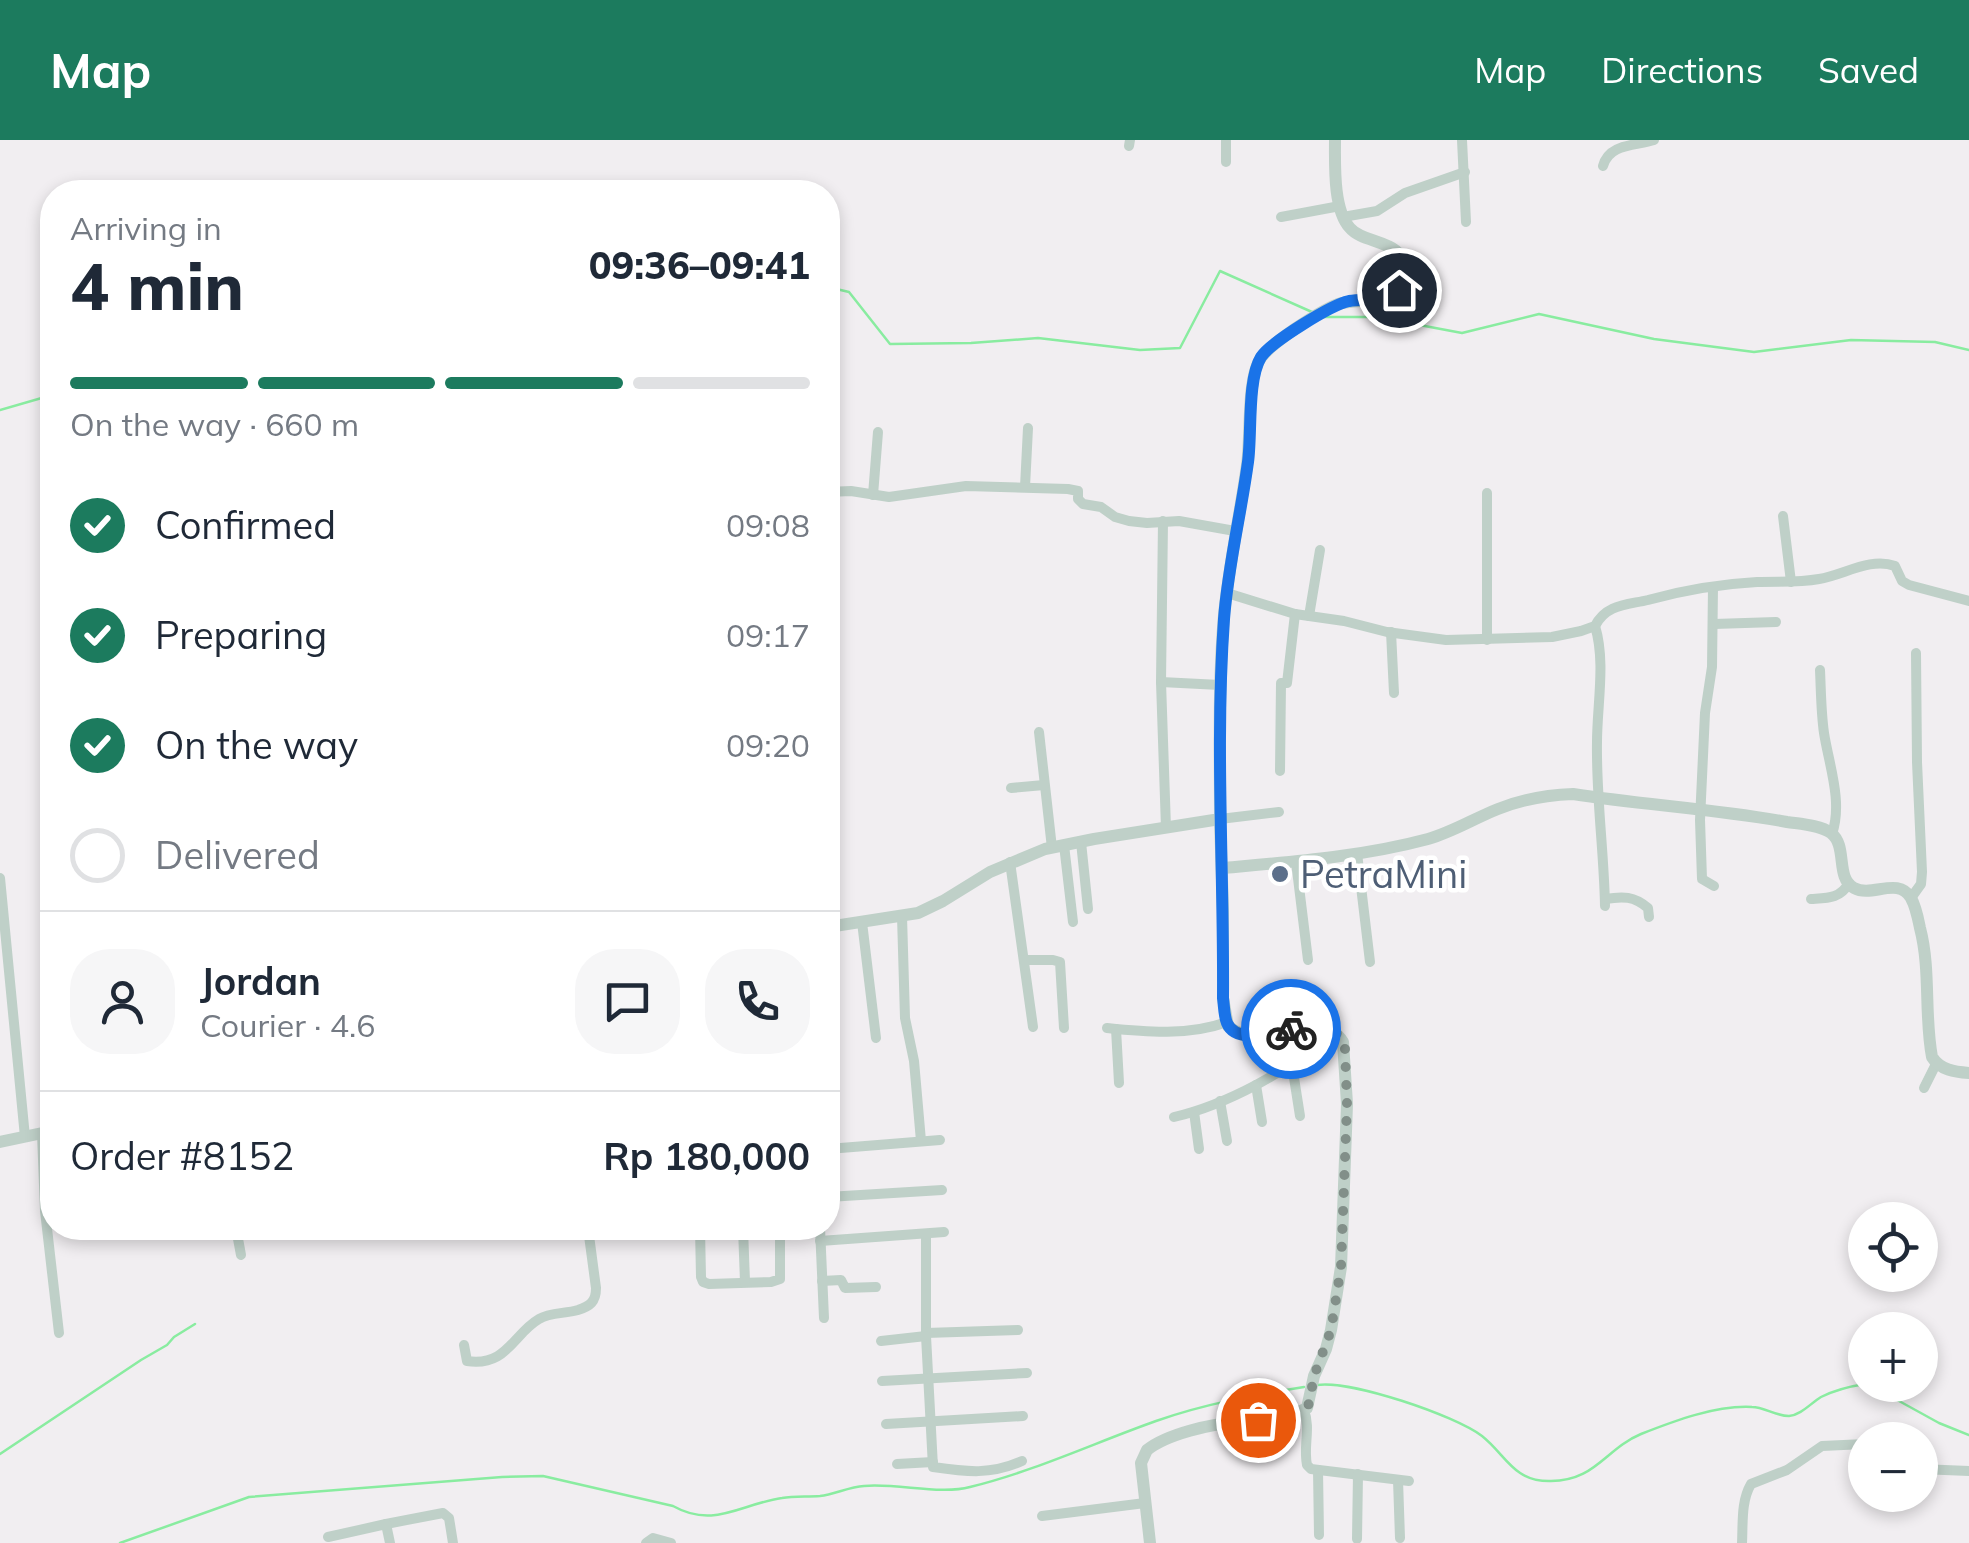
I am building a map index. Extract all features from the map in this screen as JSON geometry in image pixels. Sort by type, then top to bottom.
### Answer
[{"type":"street","points":[[1226,140],[1226,162]]},
{"type":"street","points":[[1335,140],[1342,212],[1354,232],[1396,251],[1406,272],[1404,283],[1389,297],[1334,306],[1271,345],[1254,375],[1248,464],[1235,530],[1220,684],[1223,998],[1230,1029],[1240,1034],[1308,1026],[1326,1028],[1338,1034],[1345,1049],[1347,1104],[1341,1267],[1331,1330],[1307,1404],[1305,1458],[1306,1465],[1318,1470],[1404,1481],[1400,1538]]},
{"type":"street","points":[[1462,140],[1466,222]]},
{"type":"street","points":[[1603,166],[1613,151],[1654,140]]},
{"type":"street","points":[[1281,217],[1377,210],[1405,193],[1465,172]]},
{"type":"street","points":[[1025,487],[1028,428]]},
{"type":"street","points":[[873,495],[878,432]]},
{"type":"street","points":[[840,491],[912,496],[958,486],[1078,491],[1083,504],[1101,506],[1115,517],[1138,523],[1188,522],[1235,530]]},
{"type":"street","points":[[1487,493],[1487,640]]},
{"type":"street","points":[[1783,516],[1791,582]]},
{"type":"street","points":[[1163,521],[1161,682],[1166,828]]},
{"type":"street","points":[[1310,616],[1320,550]]},
{"type":"street","points":[[1227,593],[1295,614],[1446,640],[1552,636],[1581,631],[1595,626],[1610,609],[1680,591],[1820,579],[1884,563],[1895,566],[1902,582],[1969,602]]},
{"type":"street","points":[[1713,587],[1712,668],[1705,712],[1700,810],[1701,875],[1714,886]]},
{"type":"street","points":[[1280,770],[1281,684],[1287,683],[1295,614]]},
{"type":"street","points":[[1714,624],[1776,622]]},
{"type":"street","points":[[1595,626],[1599,646],[1598,798],[1605,902],[1626,896],[1648,908],[1649,918]]},
{"type":"street","points":[[1392,632],[1394,693]]},
{"type":"street","points":[[1911,898],[1921,884],[1922,872],[1916,653]]},
{"type":"street","points":[[1820,670],[1824,731],[1836,809],[1832,834]]},
{"type":"street","points":[[1161,682],[1220,684]]},
{"type":"street","points":[[1039,732],[1044,785],[1072,922]]},
{"type":"street","points":[[1011,788],[1044,785]]},
{"type":"street","points":[[1222,868],[1296,862],[1432,838],[1502,807],[1532,798],[1574,794],[1815,827],[1832,834],[1838,842],[1845,877],[1852,887],[1902,889],[1911,898],[1927,974],[1932,1058],[1946,1069],[1969,1073]]},
{"type":"street","points":[[840,925],[925,910],[1010,862],[1058,847],[1279,812]]},
{"type":"street","points":[[1081,842],[1088,910]]},
{"type":"street","points":[[1356,852],[1370,962]]},
{"type":"street","points":[[1010,862],[1033,1027]]},
{"type":"street","points":[[1296,862],[1308,960]]},
{"type":"street","points":[[0,878],[25,1137]]},
{"type":"street","points":[[1811,899],[1834,898],[1849,884]]},
{"type":"street","points":[[902,916],[906,1018],[921,1141]]},
{"type":"street","points":[[862,922],[876,1038]]},
{"type":"street","points":[[1024,960],[1060,962],[1064,1028]]},
{"type":"street","points":[[1120,1083],[1111,1029],[1176,1031],[1227,1022]]},
{"type":"street","points":[[1174,1117],[1256,1085],[1338,1034]]},
{"type":"street","points":[[1292,1064],[1300,1116]]},
{"type":"street","points":[[1924,1088],[1936,1064]]},
{"type":"street","points":[[1256,1085],[1262,1122]]},
{"type":"street","points":[[1220,1102],[1226,1140]]},
{"type":"street","points":[[1194,1112],[1199,1149]]},
{"type":"street","points":[[0,1142],[40,1134]]},
{"type":"street","points":[[840,1149],[940,1140]]},
{"type":"street","points":[[840,1196],[942,1190]]},
{"type":"street","points":[[840,1240],[944,1232]]},
{"type":"street","points":[[926,1234],[926,1334],[934,1467],[968,1472],[1002,1470],[1022,1461]]},
{"type":"street","points":[[49,1240],[59,1333]]},
{"type":"street","points":[[238,1240],[241,1255]]},
{"type":"street","points":[[464,1344],[468,1361],[492,1358],[511,1348],[539,1319],[592,1303],[596,1288],[590,1240]]},
{"type":"street","points":[[700,1240],[702,1282],[709,1284],[771,1282],[780,1278],[780,1240]]},
{"type":"street","points":[[743,1240],[745,1282]]},
{"type":"street","points":[[824,1318],[820,1241],[835,1240]]},
{"type":"street","points":[[822,1281],[841,1280],[846,1288],[876,1287]]},
{"type":"street","points":[[881,1340],[1018,1330]]},
{"type":"street","points":[[882,1381],[1027,1372]]},
{"type":"street","points":[[1150,1543],[1142,1463],[1146,1450],[1219,1424],[1266,1419],[1307,1404]]},
{"type":"street","points":[[886,1424],[1023,1416]]},
{"type":"street","points":[[1742,1543],[1744,1504],[1751,1484],[1787,1470],[1822,1446],[1848,1445]]},
{"type":"street","points":[[896,1464],[933,1462]]},
{"type":"street","points":[[1318,1470],[1319,1536]]},
{"type":"street","points":[[1938,1471],[1969,1471]]},
{"type":"street","points":[[1358,1474],[1358,1540]]},
{"type":"street","points":[[1042,1516],[1145,1503]]},
{"type":"street","points":[[328,1537],[436,1513],[445,1514],[450,1521],[453,1543]]},
{"type":"street","points":[[386,1524],[390,1543]]},
{"type":"street","points":[[646,1543],[653,1538],[671,1543]]},
{"type":"waterway","points":[[840,290],[849,292],[890,344],[1038,338],[1140,350],[1180,348],[1220,271],[1312,312]]},
{"type":"waterway","points":[[1324,317],[1377,317],[1462,333],[1539,314],[1654,339],[1754,352],[1851,340],[1935,342],[1969,350]]},
{"type":"waterway","points":[[0,410],[40,398]]},
{"type":"waterway","points":[[0,1454],[195,1324]]},
{"type":"waterway","points":[[1317,1385],[1377,1393],[1449,1418],[1482,1436],[1518,1472],[1549,1481],[1589,1471],[1629,1440],[1681,1419],[1738,1407],[1757,1407],[1789,1416],[1817,1399],[1848,1388]]},
{"type":"waterway","points":[[120,1543],[249,1497],[502,1477],[543,1476],[701,1515],[864,1486],[958,1489],[1018,1473],[1174,1415],[1304,1387]]},
{"type":"waterway","points":[[1901,1402],[1969,1435]]},
{"type":"way so far","points":[[1258,1420],[1307,1408],[1331,1330],[1341,1267],[1347,1104],[1345,1049],[1338,1034],[1326,1028],[1291,1029]]},
{"type":"place","name":"PetraMini","points":[[1280,874]]},
{"type":"route","points":[[1291,1029],[1252,1035],[1235,1033],[1228,1026],[1223,998],[1220,684],[1228,579],[1250,448],[1252,383],[1256,367],[1271,345],[1334,306],[1383,299],[1399,290]]}]
